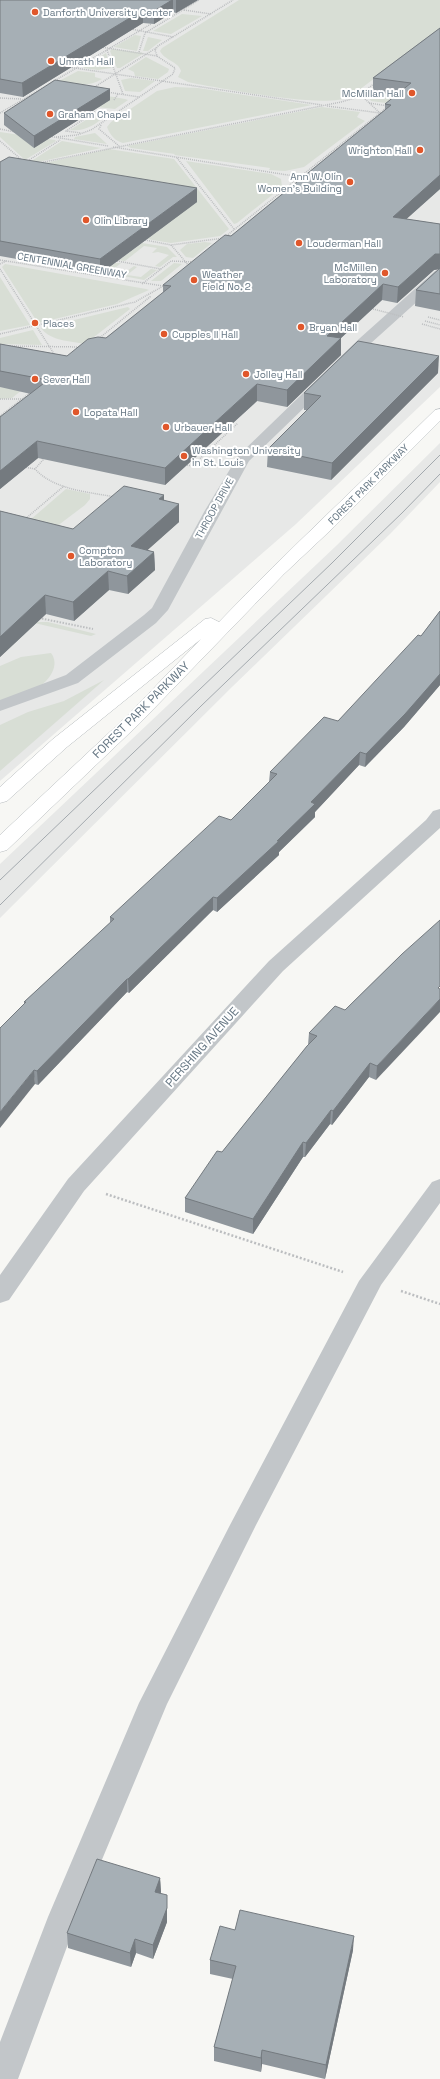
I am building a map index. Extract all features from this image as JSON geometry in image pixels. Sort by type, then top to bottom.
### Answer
[{"type":"main road","name":"FOREST PARK PARKWAY","points":[[0,846],[134,719],[278,570],[328,524],[440,413]]},
{"type":"main road","name":"FOREST PARK PARKWAY","points":[[0,797],[101,710],[278,570]]},
{"type":"street","name":"THROOP DRIVE","points":[[0,706],[72,679],[150,620],[159,610],[243,458],[365,341],[440,274]]},
{"type":"street","name":"PERSHING AVENUE","points":[[0,1294],[76,1185],[276,966],[438,820]]},
{"type":"lane","points":[[2,2079],[63,1916],[153,1703],[247,1518],[371,1281],[440,1188]]},
{"type":"path","points":[[139,52],[145,33],[199,0]]},
{"type":"path","points":[[96,91],[89,90],[233,0]]},
{"type":"path","points":[[183,10],[211,14]]},
{"type":"path","points":[[0,113],[151,24]]},
{"type":"path","points":[[130,28],[140,30],[145,33],[173,37]]},
{"type":"path","points":[[120,36],[128,37]]},
{"type":"path","points":[[21,165],[61,139],[84,133],[101,124],[173,74],[175,68],[157,56],[148,53],[96,46]]},
{"type":"path","points":[[157,56],[155,53],[158,46]]},
{"type":"path","points":[[107,50],[124,95]]},
{"type":"path","points":[[68,67],[380,113]]},
{"type":"path","points":[[32,164],[118,145],[350,100],[381,79]]},
{"type":"path","points":[[50,84],[58,85]]},
{"type":"path","points":[[104,92],[140,97]]},
{"type":"path","points":[[362,93],[369,103],[380,113]]},
{"type":"path","points":[[114,100],[118,94]]},
{"type":"path","points":[[0,98],[23,99]]},
{"type":"path","points":[[219,242],[389,106],[369,103]]},
{"type":"path","points":[[86,111],[114,115]]},
{"type":"path","points":[[80,119],[91,112]]},
{"type":"path","points":[[74,120],[79,116]]},
{"type":"path","points":[[77,118],[84,119],[66,131],[84,133]]},
{"type":"path","points":[[101,124],[99,129],[102,133],[118,145],[128,149]]},
{"type":"path","points":[[0,129],[19,132]]},
{"type":"path","points":[[42,136],[300,177]]},
{"type":"path","points":[[49,137],[66,137]]},
{"type":"path","points":[[0,141],[25,163]]},
{"type":"path","points":[[341,144],[349,145]]},
{"type":"path","points":[[176,157],[234,229]]},
{"type":"path","points":[[308,170],[313,171]]},
{"type":"path","points":[[254,214],[259,214]]},
{"type":"path","points":[[242,223],[248,224]]},
{"type":"path","points":[[145,240],[171,245],[225,238]]},
{"type":"path","points":[[171,245],[194,270]]},
{"type":"path","name":"CENTENNIAL GREENWAY","points":[[0,259],[142,284],[168,286]]},
{"type":"path","points":[[0,264],[6,260]]},
{"type":"path","name":"CENTENNIAL GREENWAY","points":[[142,284],[171,261],[184,260],[200,263]]},
{"type":"path","points":[[184,270],[197,260]]},
{"type":"path","points":[[117,261],[161,269]]},
{"type":"path","points":[[0,269],[59,360]]},
{"type":"path","points":[[0,334],[123,306],[152,294],[169,282]]},
{"type":"path","points":[[95,342],[152,294]]},
{"type":"path","points":[[145,301],[151,302]]},
{"type":"path","points":[[373,310],[404,317]]},
{"type":"path","points":[[126,317],[132,318]]},
{"type":"path","points":[[7,346],[88,347]]},
{"type":"path","points":[[0,416],[35,389]]},
{"type":"path","points":[[0,399],[22,399]]},
{"type":"path","points":[[187,465],[192,466],[238,423]]},
{"type":"path","points":[[35,469],[43,460],[41,456]]},
{"type":"path","points":[[18,465],[35,469],[40,475],[64,486],[116,498]]},
{"type":"path","points":[[22,520],[64,486]]},
{"type":"path","points":[[32,616],[97,630]]},
{"type":"path","points":[[76,1185],[440,1304]]},
{"type":"shaded area","name":"Washington University in St. Louis","points":[[0,0],[440,0],[440,387],[296,524],[0,781]]},
{"type":"shaded area","points":[[239,0],[440,0],[440,29],[351,96],[339,100],[300,100],[253,94],[188,82],[178,77],[181,71],[180,68],[162,54],[160,51],[162,48]]},
{"type":"shaded area","points":[[182,14],[202,16],[171,34],[153,31]]},
{"type":"shaded area","points":[[135,35],[141,36],[137,51],[114,47]]},
{"type":"shaded area","points":[[148,37],[162,40],[148,51],[143,51]]},
{"type":"shaded area","points":[[112,49],[144,53],[120,68],[117,68],[110,51]]},
{"type":"shaded area","points":[[420,52],[440,53],[373,91],[397,95],[386,103],[371,101],[367,94],[368,92]]},
{"type":"shaded area","points":[[106,53],[111,68],[98,70],[83,68]]},
{"type":"shaded area","points":[[146,57],[169,69],[168,72],[158,79],[135,76],[134,72],[128,69]]},
{"type":"shaded area","points":[[78,71],[95,73],[95,77],[102,79],[91,84],[76,84],[59,81]]},
{"type":"shaded area","points":[[131,78],[155,81],[140,92],[125,91],[121,80]]},
{"type":"shaded area","points":[[175,87],[198,88],[312,105],[123,143],[111,135],[107,127],[111,122],[157,91]]},
{"type":"shaded area","points":[[90,93],[128,100],[115,109],[97,107]]},
{"type":"shaded area","points":[[322,107],[360,112],[357,117],[365,121],[304,167],[285,171],[269,170],[270,168],[174,155],[175,154],[131,148],[127,146]]},
{"type":"shaded area","points":[[92,113],[107,115],[86,129],[70,130],[89,118],[85,117]]},
{"type":"shaded area","points":[[0,132],[56,141],[25,160],[0,137]]},
{"type":"shaded area","points":[[95,133],[107,144],[74,139],[75,137]]},
{"type":"shaded area","points":[[62,141],[101,148],[34,163],[30,162]]},
{"type":"shaded area","points":[[109,149],[174,159],[229,229],[220,236],[171,243],[147,239],[22,168]]},
{"type":"shaded area","points":[[186,161],[271,174],[281,179],[282,187],[234,224]]},
{"type":"shaded area","points":[[205,242],[212,243],[193,258],[186,257],[180,250],[187,244]]},
{"type":"shaded area","points":[[142,243],[167,247],[177,257],[173,257],[160,267],[155,266],[169,255],[158,252],[152,253],[157,248],[144,246],[125,261],[119,260]]},
{"type":"shaded area","points":[[115,263],[121,263],[110,272],[123,274],[134,266],[137,267],[127,275],[141,277],[151,269],[157,270],[144,280],[102,272]]},
{"type":"shaded area","points":[[174,263],[182,264],[161,281],[151,281]]},
{"type":"shaded area","points":[[5,264],[149,290],[117,304],[38,323],[2,267]]},
{"type":"shaded area","points":[[0,277],[30,325],[0,331]]},
{"type":"shaded area","points":[[128,307],[130,309],[85,344],[55,338],[50,336],[41,328]]},
{"type":"shaded area","points":[[33,330],[42,345],[0,344],[0,338]]},
{"type":"shaded area","points":[[0,387],[22,390],[12,398],[0,399]]},
{"type":"shaded area","points":[[440,443],[440,482],[391,533],[233,686],[0,918],[0,864],[336,546]]},
{"type":"shaded area","points":[[66,489],[90,494],[90,499],[85,505],[40,539],[15,533]]},
{"type":"shaded area","points":[[30,622],[48,622],[96,634],[91,636]]},
{"type":"shaded area","points":[[51,653],[54,658],[54,667],[50,676],[43,684],[39,687],[0,701],[0,666],[21,657]]},
{"type":"shaded area","points":[[104,680],[0,771],[0,725],[28,712],[64,701]]},
{"type":"building","points":[[0,0],[172,0],[154,11],[143,10],[22,83],[0,79]]},
{"type":"building","points":[[440,28],[440,175],[393,217],[440,224],[440,254],[435,254],[398,287],[383,284],[327,336],[341,338],[287,390],[257,384],[165,468],[37,441],[0,471],[0,417],[48,380],[0,371],[0,344],[67,356],[88,339],[98,337],[106,338],[171,286],[163,285],[225,235],[231,236],[391,105],[385,104],[411,83],[373,78]]},
{"type":"building","points":[[55,80],[110,89],[34,136],[4,113]]},
{"type":"building","name":"Olin Library","points":[[9,157],[197,188],[100,259],[0,241],[0,162]]},
{"type":"building","points":[[440,268],[440,294],[416,290]]},
{"type":"building","points":[[358,341],[439,356],[332,463],[268,449],[321,396],[304,393]]},
{"type":"building","name":"Compton Laboratory","points":[[124,486],[164,495],[159,499],[179,504],[131,546],[154,552],[127,576],[108,571],[73,602],[45,595],[0,637],[0,511],[73,529]]},
{"type":"building","points":[[440,611],[440,674],[405,714],[366,754],[360,752],[311,802],[315,804],[277,841],[279,841],[217,898],[213,897],[127,979],[37,1071],[34,1070],[0,1112],[0,1028],[26,1002],[24,1002],[114,919],[110,917],[219,816],[231,820],[277,774],[270,772],[324,717],[338,721],[418,635],[421,636]]},
{"type":"building","points":[[440,920],[440,986],[438,988],[440,989],[440,999],[377,1066],[370,1063],[306,1143],[303,1142],[253,1219],[185,1198],[217,1151],[222,1152],[307,1046],[317,1036],[309,1033],[335,1006],[345,1010],[402,954]]},
{"type":"building","points":[[97,1859],[160,1878],[155,1892],[167,1895],[167,1908],[153,1945],[135,1939],[130,1953],[67,1933]]},
{"type":"building","points":[[240,1910],[354,1936],[326,2065],[262,2050],[261,2058],[214,2047],[236,1966],[210,1960],[220,1926],[235,1930]]},
{"type":"tram line","points":[[0,880],[332,563],[440,455]]},
{"type":"tram line","points":[[0,905],[201,706],[402,513],[440,474]]},
{"type":"place","name":"Danforth University Center","points":[[35,12]]},
{"type":"place","name":"Umrath Hall","points":[[51,61]]},
{"type":"place","name":"McMillan Hall","points":[[412,93]]},
{"type":"place","name":"Graham Chapel","points":[[50,114]]},
{"type":"place","name":"Wrighton Hall","points":[[420,150]]},
{"type":"place","name":"Ann W. Olin Women's Building","points":[[350,182]]},
{"type":"place","name":"Olin Library","points":[[86,220]]},
{"type":"place","name":"Louderman Hall","points":[[299,243]]},
{"type":"place","name":"McMillen Laboratory","points":[[385,273]]},
{"type":"place","name":"Weather Field No. 2","points":[[194,280]]},
{"type":"place","name":"Places","points":[[35,323]]},
{"type":"place","name":"Bryan Hall","points":[[301,327]]},
{"type":"place","name":"Cupples II Hall","points":[[164,334]]},
{"type":"place","name":"Jolley Hall","points":[[246,374]]},
{"type":"place","name":"Sever Hall","points":[[35,379]]},
{"type":"place","name":"Lopata Hall","points":[[76,412]]},
{"type":"place","name":"Urbauer Hall","points":[[166,427]]},
{"type":"place","name":"Washington University in St. Louis","points":[[184,456]]},
{"type":"place","name":"Compton Laboratory","points":[[71,556]]}]
